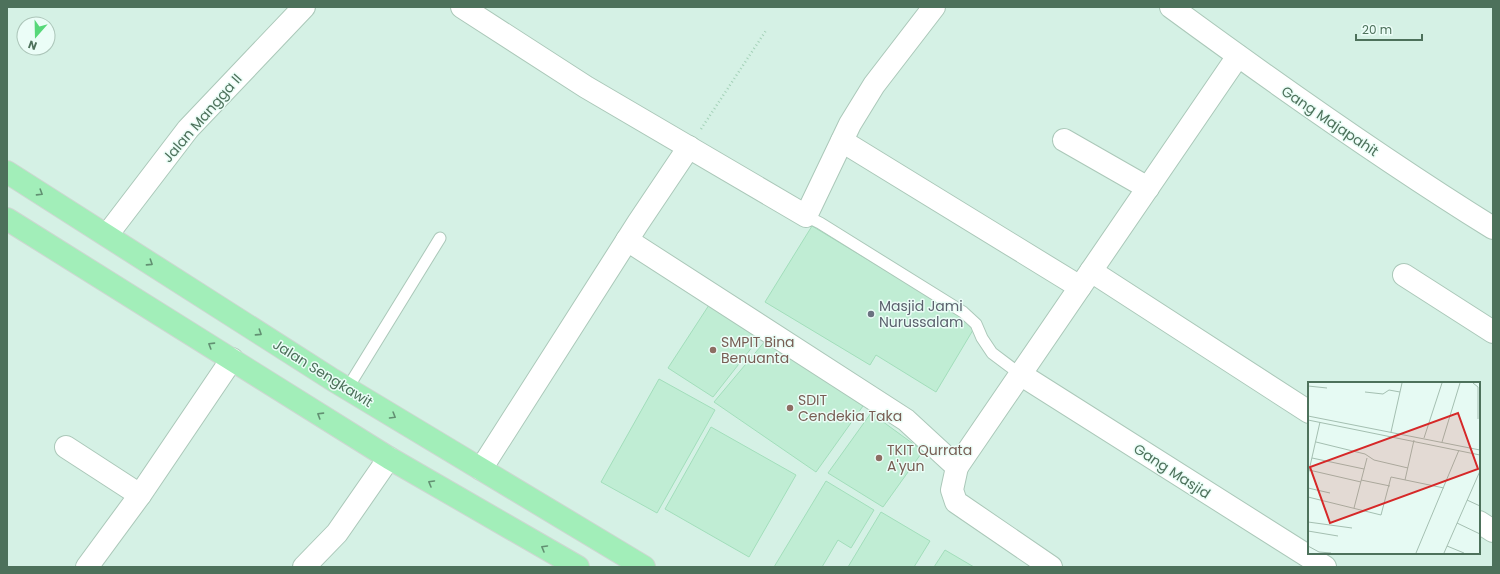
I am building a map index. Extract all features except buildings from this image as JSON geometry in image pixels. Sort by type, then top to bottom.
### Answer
[{"type":"highway","name":"Jalan Sengkawit","points":[[7,172],[347,389],[644,567]]},
{"type":"highway","points":[[7,219],[389,458],[578,567]]},
{"type":"street","name":"Jalan Mangga II","points":[[107,235],[188,129],[304,7]]},
{"type":"street","points":[[462,7],[586,87],[806,216],[850,124],[874,85],[934,7]]},
{"type":"street","name":"Gang Majapahit","points":[[1171,7],[1278,86],[1438,194],[1493,228]]},
{"type":"street","points":[[1052,567],[956,502],[952,490],[957,467],[1238,56]]},
{"type":"street","points":[[1064,140],[1148,188]]},
{"type":"street","points":[[842,141],[1085,279],[1308,411]]},
{"type":"street","points":[[481,469],[627,240],[689,147]]},
{"type":"street","points":[[627,240],[906,420],[957,467]]},
{"type":"street","points":[[1404,275],[1493,332]]},
{"type":"street","points":[[87,567],[140,495],[232,359]]},
{"type":"street","name":"Gang Masjid","points":[[1020,374],[1325,567]]},
{"type":"street","points":[[66,448],[140,495]]},
{"type":"street","points":[[304,567],[337,533],[389,458]]},
{"type":"street","points":[[1480,523],[1493,531]]},
{"type":"lane","points":[[806,216],[820,223],[963,312],[976,324],[982,338],[992,353],[1020,374]]},
{"type":"lane","points":[[347,389],[440,238]]},
{"type":"path","points":[[689,147],[767,29]]},
{"type":"shaded area","points":[[7,7],[1493,7],[1493,567],[7,567]]},
{"type":"place","name":"Masjid Jami Nurussalam","points":[[871,314]]},
{"type":"place","name":"SMPIT Bina Benuanta","points":[[713,350]]},
{"type":"place","name":"SDIT Cendekia Taka","points":[[790,408]]},
{"type":"place","name":"TKIT Qurrata A'yun","points":[[879,458]]}]
